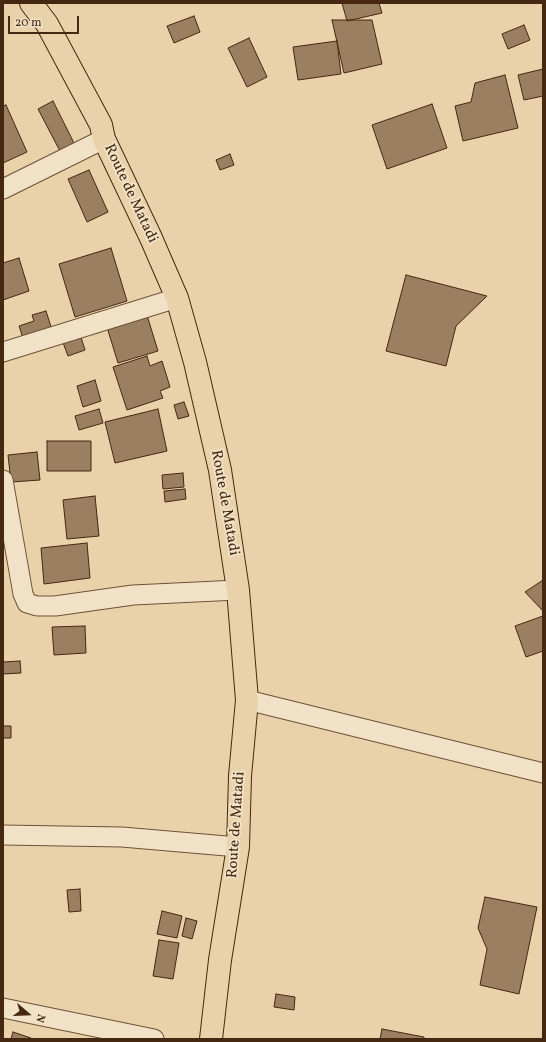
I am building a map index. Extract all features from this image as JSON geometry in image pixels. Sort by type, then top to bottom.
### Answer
[{"type":"highway","name":"Route de Matadi","points":[[31,3],[47,24],[101,125],[104,139],[151,238],[177,298],[196,362],[220,470],[238,590],[247,700],[240,776],[238,847],[220,960],[211,1039]]},
{"type":"street","points":[[3,189],[104,139]]},
{"type":"street","points":[[3,352],[177,298]]},
{"type":"street","points":[[3,480],[22,594],[27,603],[37,606],[55,606],[133,595],[238,590]]},
{"type":"street","points":[[247,700],[543,773]]},
{"type":"street","points":[[3,835],[122,837],[238,847]]},
{"type":"street","points":[[3,1008],[154,1039]]},
{"type":"building","points":[[342,3],[379,3],[382,13],[347,21]]},
{"type":"building","points":[[194,16],[200,32],[174,43],[167,26]]},
{"type":"building","points":[[332,20],[372,20],[382,64],[344,73]]},
{"type":"building","points":[[524,25],[530,40],[508,49],[502,34]]},
{"type":"building","points":[[249,38],[267,77],[247,87],[228,48]]},
{"type":"building","points":[[337,41],[341,74],[298,80],[293,47]]},
{"type":"building","points":[[543,69],[543,96],[524,100],[518,75]]},
{"type":"building","points":[[505,75],[518,128],[463,141],[455,106],[471,102],[475,83]]},
{"type":"building","points":[[53,101],[75,145],[61,153],[38,109]]},
{"type":"building","points":[[432,104],[447,148],[387,169],[372,125]]},
{"type":"building","points":[[6,105],[27,152],[3,163],[3,106]]},
{"type":"building","points":[[230,154],[234,165],[220,170],[216,160]]},
{"type":"building","points":[[89,170],[108,212],[87,222],[68,179]]},
{"type":"building","points":[[111,248],[127,301],[75,317],[59,264]]},
{"type":"building","points":[[19,258],[29,291],[3,300],[3,263]]},
{"type":"building","points":[[406,275],[487,296],[456,326],[446,366],[386,351]]},
{"type":"building","points":[[46,311],[53,333],[24,341],[19,326],[34,321],[32,315]]},
{"type":"building","points":[[146,312],[158,351],[118,363],[106,324]]},
{"type":"building","points":[[80,334],[85,350],[68,356],[62,340]]},
{"type":"building","points":[[147,356],[150,366],[162,361],[170,387],[160,391],[163,398],[127,410],[113,367]]},
{"type":"building","points":[[95,380],[101,401],[83,407],[77,386]]},
{"type":"building","points":[[184,402],[189,416],[178,419],[174,405]]},
{"type":"building","points":[[99,409],[103,423],[79,430],[75,416]]},
{"type":"building","points":[[158,409],[167,451],[115,463],[105,422]]},
{"type":"building","points":[[47,441],[91,441],[91,471],[47,471]]},
{"type":"building","points":[[37,452],[40,480],[11,482],[8,455]]},
{"type":"building","points":[[183,473],[184,487],[163,489],[162,475]]},
{"type":"building","points":[[185,489],[186,499],[165,502],[164,491]]},
{"type":"building","points":[[95,496],[99,536],[67,539],[63,500]]},
{"type":"building","points":[[87,543],[90,578],[44,584],[41,548]]},
{"type":"building","points":[[543,580],[543,611],[525,592]]},
{"type":"building","points":[[543,616],[543,651],[526,657],[515,626]]},
{"type":"building","points":[[85,626],[86,653],[54,655],[52,627]]},
{"type":"building","points":[[20,661],[21,673],[3,674],[3,662]]},
{"type":"building","points":[[3,726],[11,726],[11,738],[3,738]]},
{"type":"building","points":[[80,889],[81,911],[69,912],[67,890]]},
{"type":"building","points":[[485,897],[537,907],[519,994],[480,985],[487,949],[478,928]]},
{"type":"building","points":[[162,911],[182,916],[177,938],[157,934]]},
{"type":"building","points":[[186,918],[197,921],[192,939],[182,936]]},
{"type":"building","points":[[159,940],[179,943],[173,979],[153,976]]},
{"type":"building","points":[[276,994],[295,997],[294,1010],[274,1007]]},
{"type":"building","points":[[382,1029],[424,1037],[424,1039],[380,1039]]},
{"type":"building","points":[[13,1032],[31,1038],[31,1039],[11,1039]]}]
